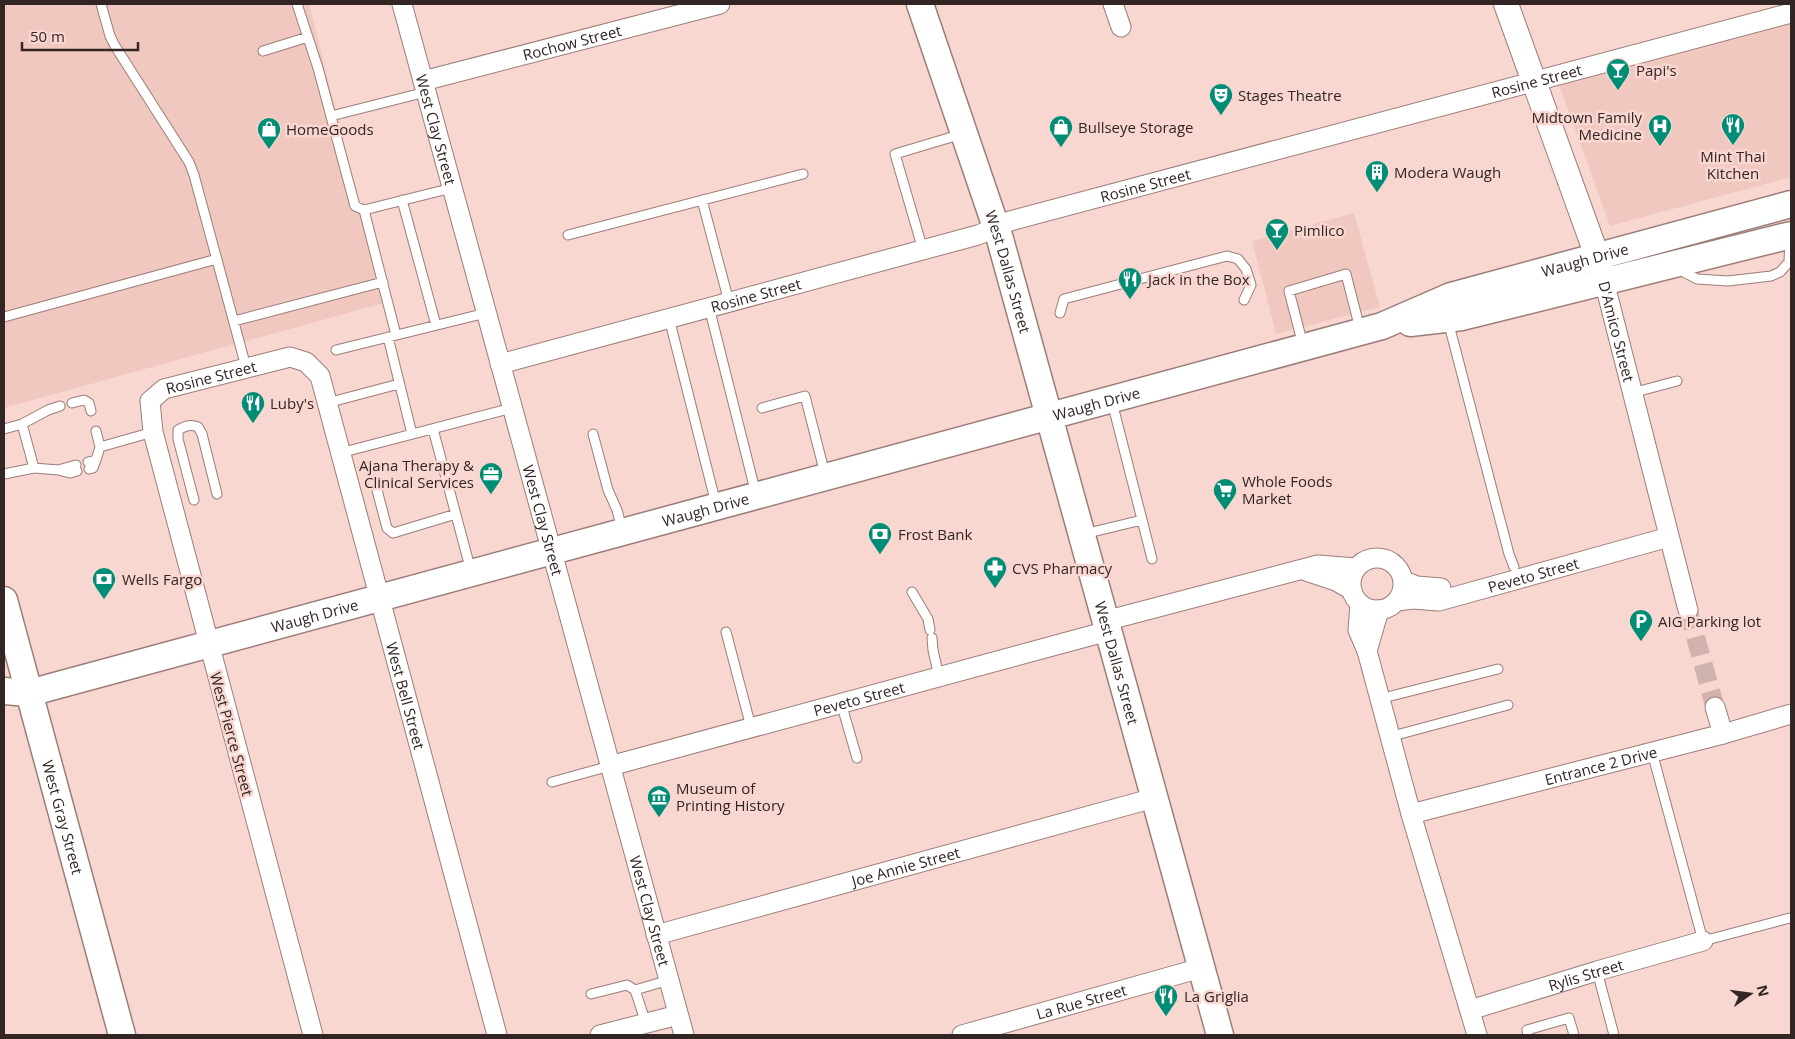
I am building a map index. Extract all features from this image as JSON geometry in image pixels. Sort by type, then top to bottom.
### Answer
[{"type":"main road","name":"West Dallas Street","points":[[920,4],[996,227],[1220,1035]]},
{"type":"main road","name":"Waugh Drive","points":[[1372,329],[1451,296],[1791,204]]},
{"type":"main road","name":"Waugh Drive","points":[[4,709],[16,692],[208,644],[1304,347],[1372,329],[1462,317],[1790,235]]},
{"type":"main road","name":"West Gray Street","points":[[4,600],[16,692],[122,1035]]},
{"type":"street","name":"West Clay Street","points":[[402,4],[684,1035]]},
{"type":"street","name":"Rochow Street","points":[[425,86],[720,4]]},
{"type":"street","points":[[1113,4],[1121,27]]},
{"type":"street","name":"D'Amico Street","points":[[1506,4],[1597,256],[1688,610]]},
{"type":"street","name":"Rosine Street","points":[[500,364],[978,235],[1010,221],[1791,13]]},
{"type":"street","name":"Rosine Street","points":[[152,432],[150,401],[164,389],[290,357],[306,362]]},
{"type":"street","name":"West Bell Street","points":[[306,362],[320,376],[497,1035]]},
{"type":"street","name":"West Pierce Street","points":[[152,432],[313,1035]]},
{"type":"street","name":"Peveto Street","points":[[1404,581],[1417,586],[1438,588],[1514,567],[1667,531]]},
{"type":"street","name":"Peveto Street","points":[[1397,601],[1413,599],[1439,601],[1667,531]]},
{"type":"street","points":[[1300,569],[1336,581],[1356,597],[1369,609],[1386,609],[1397,601],[1401,595],[1404,581],[1398,568],[1388,559],[1381,557],[1367,559],[1356,568],[1351,583],[1356,597],[1358,630],[1367,651],[1411,814],[1477,1035]]},
{"type":"street","name":"Peveto Street","points":[[610,766],[940,677],[1300,569],[1318,565],[1356,568]]},
{"type":"street","points":[[1367,651],[1379,610]]},
{"type":"street","points":[[1715,707],[1723,734]]},
{"type":"street","name":"Entrance 2 Drive","points":[[1411,814],[1723,734],[1791,714]]},
{"type":"street","name":"Joe Annie Street","points":[[656,935],[1154,798]]},
{"type":"street","name":"Rylis Street","points":[[1470,1010],[1703,941]]},
{"type":"street","name":"La Rue Street","points":[[962,1035],[1201,968]]},
{"type":"street","points":[[600,1035],[678,1015]]},
{"type":"lane","points":[[101,4],[110,36],[115,46],[189,162],[246,367]]},
{"type":"lane","points":[[297,4],[355,206],[364,210],[452,188]]},
{"type":"lane","points":[[263,51],[308,37]]},
{"type":"lane","points":[[330,116],[425,86]]},
{"type":"lane","points":[[922,250],[896,154],[964,133]]},
{"type":"lane","points":[[568,236],[803,174]]},
{"type":"lane","points":[[402,200],[436,325]]},
{"type":"lane","points":[[702,200],[729,302]]},
{"type":"lane","points":[[364,210],[382,282],[400,384],[412,434]]},
{"type":"lane","points":[[1672,265],[1697,279],[1728,281],[1771,276],[1780,272],[1790,263],[1790,235]]},
{"type":"lane","points":[[1060,313],[1064,299],[1227,256],[1238,259],[1246,268],[1251,285],[1244,300]]},
{"type":"lane","points":[[4,317],[217,259]]},
{"type":"lane","points":[[1304,347],[1289,291],[1346,274],[1372,329]]},
{"type":"lane","points":[[234,321],[382,282]]},
{"type":"lane","points":[[709,307],[757,495]]},
{"type":"lane","points":[[336,350],[486,313]]},
{"type":"lane","points":[[669,318],[717,506]]},
{"type":"lane","points":[[1447,319],[1508,554],[1514,567]]},
{"type":"lane","points":[[1632,393],[1677,381]]},
{"type":"lane","points":[[327,403],[400,384]]},
{"type":"lane","points":[[762,408],[805,396],[826,477]]},
{"type":"lane","points":[[72,403],[84,400],[89,403],[91,411]]},
{"type":"lane","points":[[1111,400],[1152,559]]},
{"type":"lane","points":[[4,429],[22,424],[48,410],[60,406]]},
{"type":"lane","points":[[340,453],[512,408]]},
{"type":"lane","points":[[22,424],[34,468]]},
{"type":"lane","points":[[194,500],[178,439],[178,430],[184,426],[192,425],[198,427],[202,434],[217,494]]},
{"type":"lane","points":[[433,429],[472,572]]},
{"type":"lane","points":[[91,463],[100,446],[96,431]]},
{"type":"lane","points":[[100,446],[152,432]]},
{"type":"lane","points":[[593,434],[608,490],[617,510],[623,532]]},
{"type":"lane","points":[[4,474],[34,468],[58,470],[76,468]]},
{"type":"lane","points":[[377,490],[387,528],[393,533],[456,514]]},
{"type":"lane","points":[[1082,534],[1142,520]]},
{"type":"lane","points":[[912,592],[928,619],[940,677]]},
{"type":"lane","points":[[726,632],[751,728]]},
{"type":"lane","points":[[1379,699],[1498,668]]},
{"type":"lane","points":[[840,703],[857,758]]},
{"type":"lane","points":[[1390,737],[1508,705]]},
{"type":"lane","points":[[1652,752],[1703,941],[1790,918]]},
{"type":"lane","points":[[552,782],[610,766]]},
{"type":"lane","points":[[1597,971],[1614,1035]]},
{"type":"lane","points":[[635,990],[669,980]]},
{"type":"lane","points":[[591,994],[627,985],[635,990],[646,1023]]},
{"type":"lane","points":[[1528,1035],[1526,1030],[1569,1018],[1574,1035]]},
{"type":"shaded area","points":[[4,4],[309,4],[384,303],[4,408]]},
{"type":"shaded area","points":[[1791,19],[1791,177],[1610,226],[1559,85]]},
{"type":"shaded area","points":[[1354,213],[1380,307],[1276,334],[1252,241]]},
{"type":"tunnel","points":[[1688,610],[1715,707]]},
{"type":"place","name":"Papi's","points":[[1618,91]]},
{"type":"place","name":"Stages Theatre","points":[[1221,116]]},
{"type":"place","name":"Mint Thai Kitchen","points":[[1733,146]]},
{"type":"place","name":"Midtown Family Medicine","points":[[1660,147]]},
{"type":"place","name":"Bullseye Storage","points":[[1061,148]]},
{"type":"place","name":"HomeGoods","points":[[269,150]]},
{"type":"place","name":"Modera Waugh","points":[[1377,193]]},
{"type":"place","name":"Pimlico","points":[[1277,251]]},
{"type":"place","name":"Jack in the Box","points":[[1130,300]]},
{"type":"place","name":"Luby's","points":[[253,424]]},
{"type":"place","name":"Ajana Therapy & Clinical Services","points":[[491,495]]},
{"type":"place","name":"Whole Foods Market","points":[[1225,511]]},
{"type":"place","name":"Frost Bank","points":[[880,555]]},
{"type":"place","name":"CVS Pharmacy","points":[[995,589]]},
{"type":"place","name":"Wells Fargo","points":[[104,600]]},
{"type":"place","name":"AIG Parking lot","points":[[1641,642]]},
{"type":"place","name":"Museum of Printing History","points":[[659,818]]},
{"type":"place","name":"La Griglia","points":[[1166,1017]]}]
